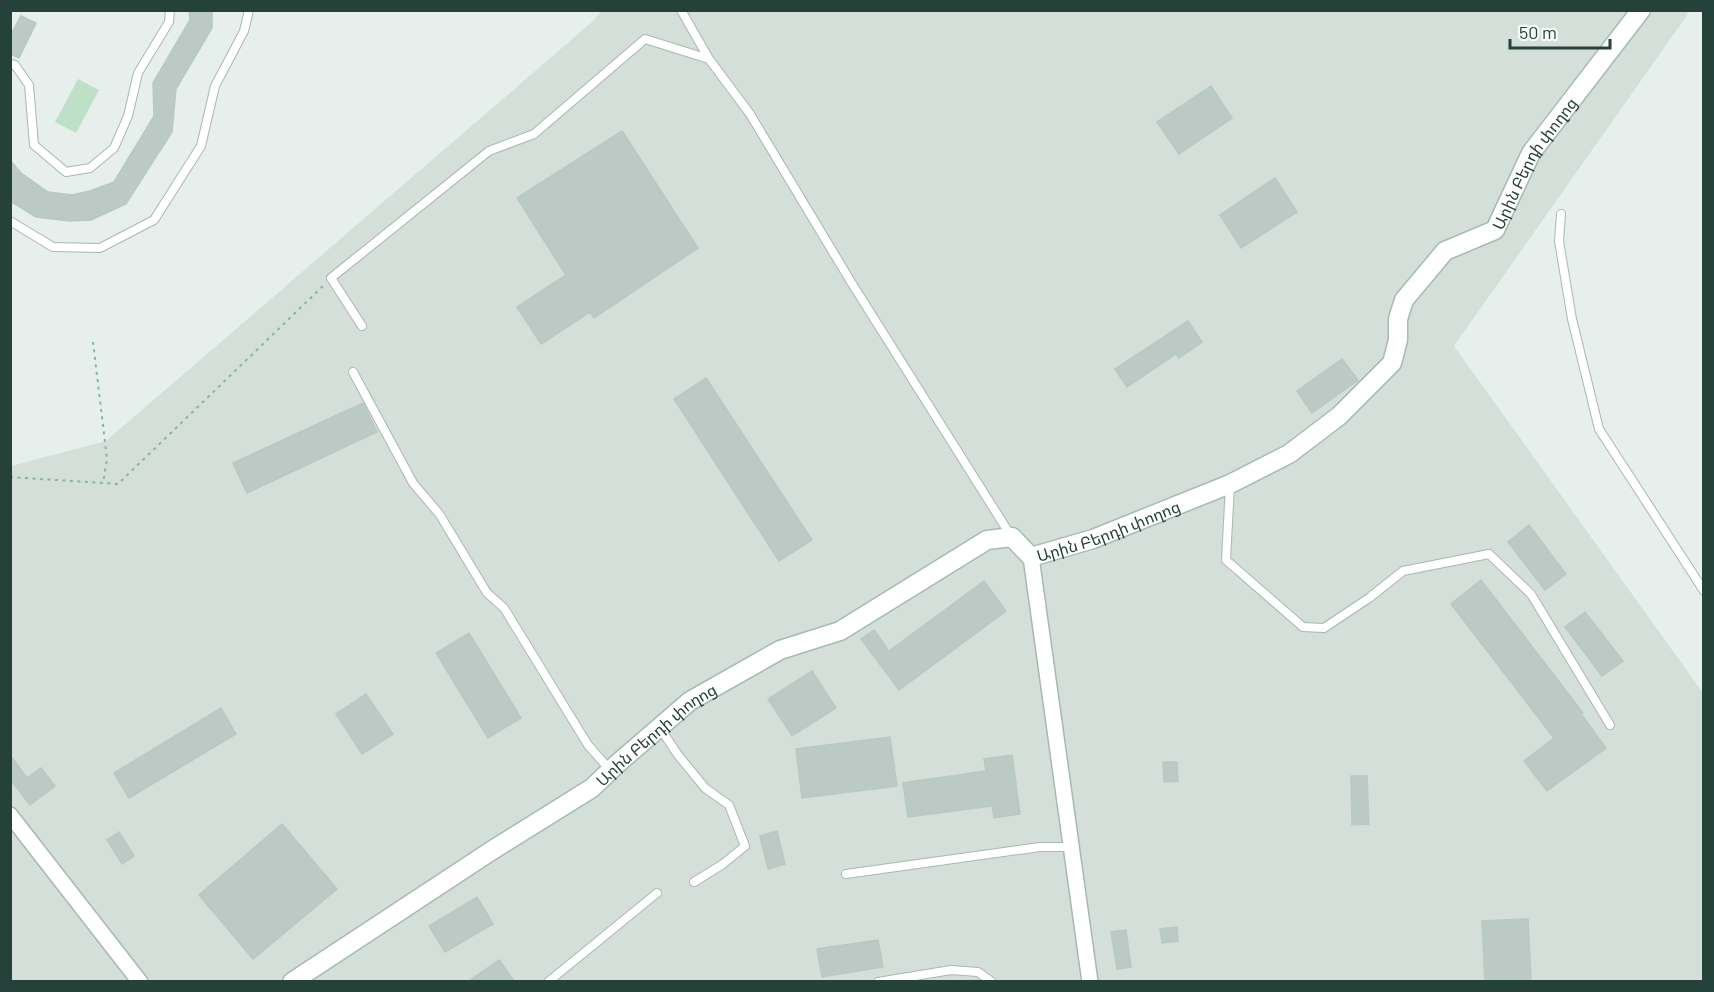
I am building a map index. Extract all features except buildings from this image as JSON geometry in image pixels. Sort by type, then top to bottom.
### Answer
[{"type":"street","name":"Արին Բերդի փողոց","points":[[292,981],[592,788],[690,701],[780,650],[840,631],[987,540],[1012,537],[1031,557],[1093,539],[1230,484],[1289,454],[1339,416],[1392,363],[1398,340],[1398,319],[1404,300],[1444,251],[1495,230],[1531,153],[1641,10]]},
{"type":"street","points":[[1031,557],[1090,981]]},
{"type":"street","points":[[10,815],[140,981]]},
{"type":"lane","points":[[10,64],[15,65],[29,85],[34,145],[66,172],[90,168],[114,148],[128,116],[138,73],[169,22],[170,10]]},
{"type":"lane","points":[[10,221],[53,247],[100,248],[154,220],[201,146],[215,86],[244,31],[249,10]]},
{"type":"lane","points":[[681,10],[709,59],[750,114],[851,282],[1012,537]]},
{"type":"lane","points":[[362,327],[331,278],[489,151],[534,134],[645,39],[709,59]]},
{"type":"lane","points":[[1562,214],[1559,241],[1572,319],[1599,429],[1704,591]]},
{"type":"lane","points":[[353,372],[413,483],[440,515],[488,593],[504,608],[588,745],[610,770]]},
{"type":"lane","points":[[1230,484],[1226,560],[1303,627],[1324,628],[1369,598],[1403,571],[1489,554],[1531,594],[1610,725]]},
{"type":"lane","points":[[659,727],[705,788],[729,805],[745,846],[723,864],[694,882]]},
{"type":"lane","points":[[846,874],[1040,847],[1071,847]]},
{"type":"lane","points":[[548,981],[657,893]]},
{"type":"lane","points":[[878,981],[951,970],[978,972],[992,981]]},
{"type":"path","points":[[10,477],[118,484],[331,278]]},
{"type":"path","points":[[93,342],[107,459],[103,483]]},
{"type":"shaded area","points":[[602,11],[1690,11],[1454,346],[1703,693],[1703,981],[11,982],[11,466],[106,441]]},
{"type":"green space","points":[[78,79],[99,90],[76,133],[55,122]]}]
